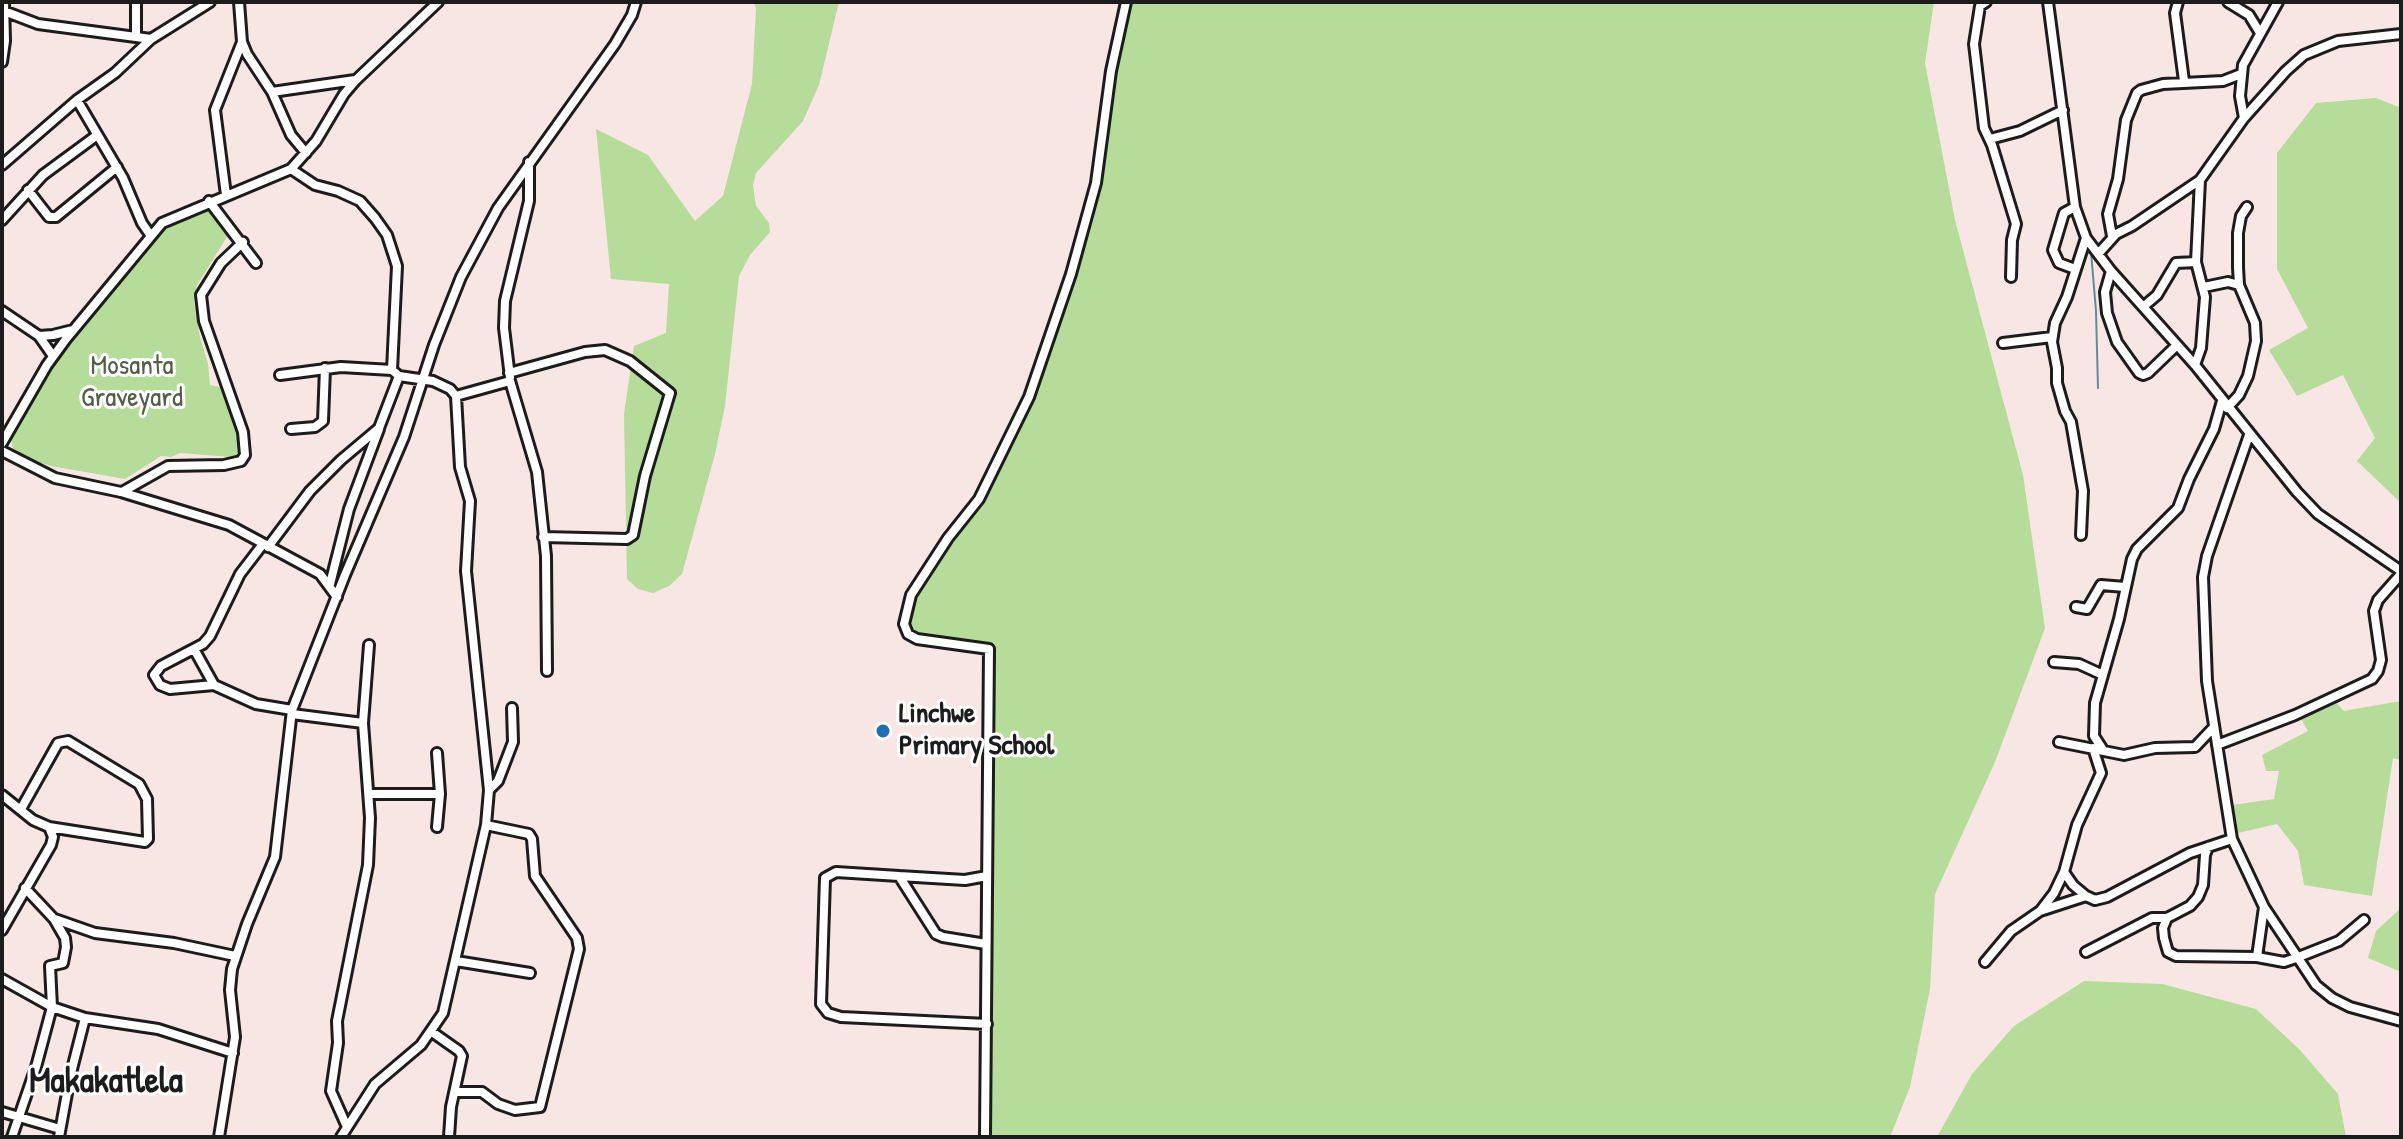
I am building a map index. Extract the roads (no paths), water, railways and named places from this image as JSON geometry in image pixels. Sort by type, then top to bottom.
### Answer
[{"type":"street","points":[[136,2],[136,36]]},
{"type":"street","points":[[2,165],[77,100],[115,73],[151,39],[210,2]]},
{"type":"street","points":[[239,2],[242,42],[272,92],[291,135],[306,153]]},
{"type":"street","points":[[2,443],[53,356],[162,223],[291,169],[306,153],[356,80],[438,2]]},
{"type":"street","points":[[219,1137],[235,1037],[230,990],[235,956],[276,849],[292,712],[404,437],[461,277],[498,208],[615,44],[636,2]]},
{"type":"street","points":[[985,1137],[989,649],[917,639],[908,634],[904,624],[911,595],[948,538],[979,499],[1029,397],[1071,274],[1096,183],[1111,71],[1126,2]]},
{"type":"street","points":[[1986,2],[1980,6],[1973,41],[1984,123],[2016,224],[2012,240],[2011,277]]},
{"type":"street","points":[[2048,2],[2075,207],[2086,238],[2318,514],[2401,573],[2378,600],[2374,611],[2381,660],[2372,679],[2295,715],[2217,745]]},
{"type":"street","points":[[2178,2],[2175,13],[2184,81]]},
{"type":"street","points":[[2228,2],[2249,15],[2260,33]]},
{"type":"street","points":[[2244,118],[2241,74],[2278,2]]},
{"type":"street","points":[[2,62],[4,7],[38,24],[151,39]]},
{"type":"street","points":[[2098,254],[2112,236],[2200,180],[2244,118],[2286,71],[2310,51],[2338,41],[2401,34]]},
{"type":"street","points":[[226,195],[215,110],[242,42]]},
{"type":"street","points":[[2112,236],[2108,214],[2118,179],[2126,120],[2141,90],[2184,81],[2223,81],[2241,74]]},
{"type":"street","points":[[272,92],[356,80]]},
{"type":"street","points":[[77,100],[117,167],[151,236]]},
{"type":"street","points":[[1990,139],[2020,131],[2063,110]]},
{"type":"street","points":[[2,220],[28,190],[57,164],[96,136]]},
{"type":"street","points":[[529,162],[529,201],[505,301],[504,328],[510,377],[537,472],[548,596],[547,671]]},
{"type":"street","points":[[28,190],[49,217],[56,217],[117,167]]},
{"type":"street","points":[[291,169],[315,185],[360,201],[387,235],[397,266],[396,373],[376,441],[349,509],[330,584]]},
{"type":"street","points":[[2195,365],[2201,343],[2204,287],[2196,262],[2200,180]]},
{"type":"street","points":[[209,201],[256,263]]},
{"type":"street","points":[[2075,207],[2064,213],[2053,250],[2059,263],[2075,269]]},
{"type":"street","points":[[2103,750],[2093,732],[2095,703],[2137,549],[2178,508],[2225,404],[2239,395],[2248,376],[2256,341],[2255,323],[2239,285],[2238,233],[2241,216],[2247,207]]},
{"type":"street","points":[[2081,535],[2083,491],[2071,422],[2057,383],[2052,337],[2086,238]]},
{"type":"street","points":[[121,492],[168,466],[224,465],[241,461],[245,455],[243,432],[204,321],[201,295],[221,263],[243,242]]},
{"type":"street","points":[[2143,307],[2157,295],[2176,263],[2196,262]]},
{"type":"street","points":[[2111,271],[2105,292],[2107,313],[2117,342],[2139,373],[2148,373],[2177,345]]},
{"type":"street","points":[[2204,287],[2228,282],[2239,285]]},
{"type":"street","points":[[2,311],[39,336],[53,356]]},
{"type":"street","points":[[39,336],[74,330]]},
{"type":"street","points":[[2003,343],[2052,337]]},
{"type":"street","points":[[456,396],[585,352],[605,350],[630,361],[670,393],[645,476],[633,535],[627,539],[543,537]]},
{"type":"street","points":[[280,375],[347,367],[424,378],[450,389],[456,396],[460,467],[470,501],[466,571],[489,790],[486,825],[443,1013],[421,1045],[375,1084],[341,1137]]},
{"type":"street","points":[[291,429],[304,430],[323,421],[325,368]]},
{"type":"street","points":[[214,685],[170,689],[156,681],[156,669],[194,649],[210,636],[240,574],[310,491],[379,428]]},
{"type":"street","points":[[2249,435],[2207,556],[2203,577],[2204,631],[2214,727],[2232,839],[2264,907],[2316,985],[2350,1007],[2401,1021]]},
{"type":"street","points":[[2,451],[55,478],[121,492],[213,519],[320,574],[337,597]]},
{"type":"street","points":[[2076,607],[2087,609],[2101,585],[2125,587]]},
{"type":"street","points":[[347,1127],[331,1091],[338,1043],[337,1021],[368,865],[369,794],[363,723],[369,645]]},
{"type":"street","points":[[194,649],[214,685],[232,695],[292,712],[363,723]]},
{"type":"street","points":[[2054,662],[2079,664],[2103,675]]},
{"type":"street","points":[[489,790],[498,781],[513,742],[512,708]]},
{"type":"street","points":[[2059,742],[2124,755],[2155,748],[2195,747],[2214,727]]},
{"type":"street","points":[[2,795],[33,820],[49,827],[145,842],[148,839],[145,792],[133,778],[63,740],[50,755],[21,809]]},
{"type":"street","points":[[2040,911],[2054,893],[2064,872],[2077,825],[2101,773],[2093,748]]},
{"type":"street","points":[[437,753],[440,794],[437,827]]},
{"type":"street","points":[[369,794],[440,794]]},
{"type":"street","points":[[455,1092],[482,1092],[498,1104],[515,1110],[540,1107],[579,949],[577,938],[535,876],[529,834],[486,825]]},
{"type":"street","points":[[2,930],[51,845],[53,837],[49,827]]},
{"type":"street","points":[[2064,872],[2073,885],[2095,900],[2107,897],[2190,853],[2232,839]]},
{"type":"street","points":[[2086,952],[2152,918],[2167,918],[2190,906],[2203,885],[2208,847]]},
{"type":"street","points":[[987,876],[965,880],[836,872],[825,878],[821,1004],[828,1013],[841,1017],[987,1024]]},
{"type":"street","points":[[899,876],[936,934],[986,944]]},
{"type":"street","points":[[12,1137],[52,1007],[50,966],[63,963],[66,947],[65,938],[54,919],[25,888]]},
{"type":"street","points":[[1985,962],[2011,931],[2040,911],[2086,896]]},
{"type":"street","points":[[2257,957],[2264,907]]},
{"type":"street","points":[[2167,918],[2163,928],[2164,938],[2168,952],[2176,956],[2257,957],[2284,962],[2339,941],[2364,920]]},
{"type":"street","points":[[54,919],[95,933],[174,943],[235,956]]},
{"type":"street","points":[[456,961],[530,973]]},
{"type":"street","points":[[2,979],[52,1007],[85,1018],[158,1029],[233,1053]]},
{"type":"street","points":[[2,1112],[59,1133],[85,1018]]},
{"type":"street","points":[[432,1032],[462,1056],[451,1107],[449,1137]]},
{"type":"waterway","points":[[2091,252],[2098,388]]},
{"type":"place","name":"Linchwe Primary School","points":[[883,731]]},
{"type":"district","name":"Makakatlela","points":[[106,1082]]},
{"type":"park label","name":"Mosanta Graveyard","points":[[132,383]]}]
